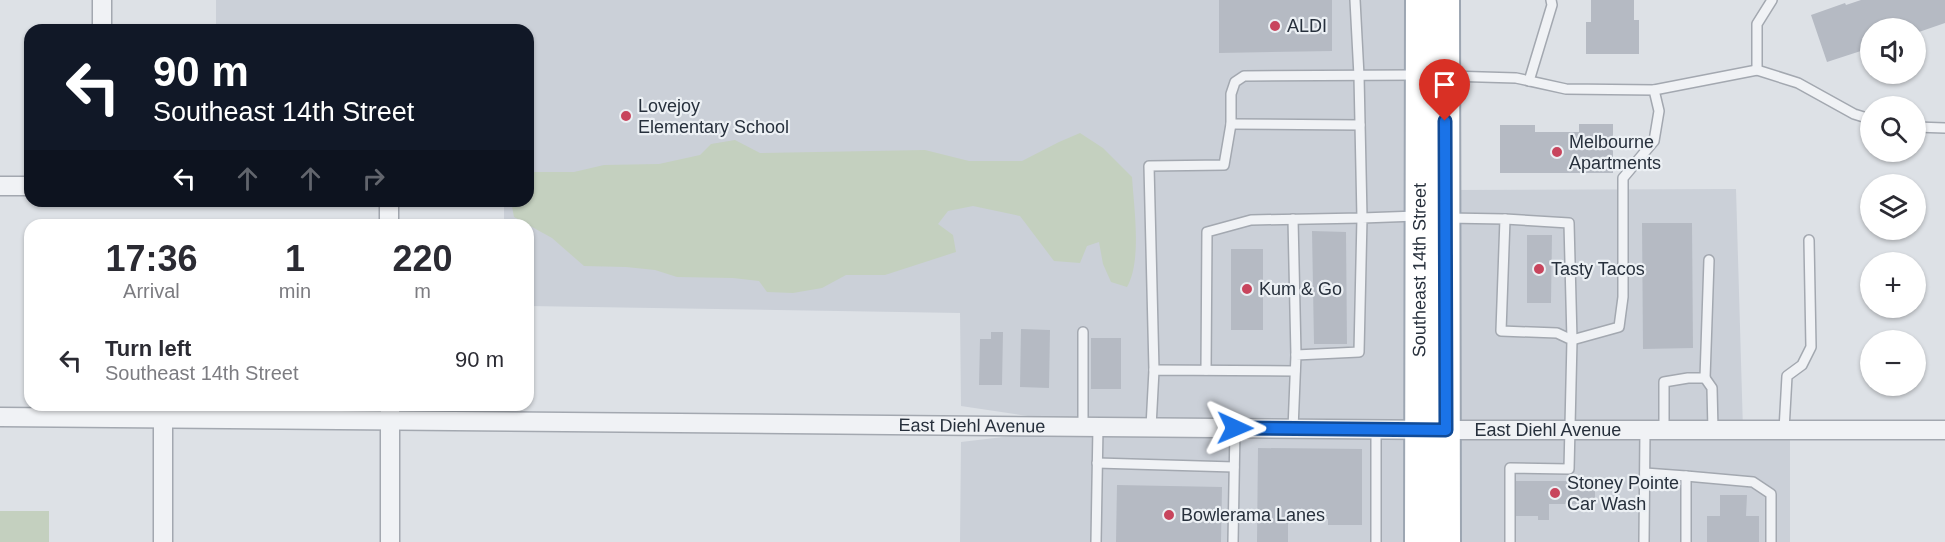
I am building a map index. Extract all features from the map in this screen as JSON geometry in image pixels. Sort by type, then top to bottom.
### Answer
[{"type":"main road","name":"Southeast 14th Street","points":[[1419,542],[1432,430],[1432,75],[1420,0]]},
{"type":"main road","name":"Southeast 14th Street","points":[[1432,75],[1445,0]]},
{"type":"main road","name":"Southeast 14th Street","points":[[1432,430],[1446,542]]},
{"type":"street","points":[[102,0],[102,24]]},
{"type":"street","points":[[0,186],[24,186]]},
{"type":"street","points":[[390,413],[390,542]]},
{"type":"street","name":"East Diehl Avenue","points":[[0,417],[164,418],[390,413],[1091,427],[1432,430],[1945,430]]},
{"type":"street","points":[[163,542],[164,418]]},
{"type":"lane","points":[[1296,355],[1359,352],[1362,218],[1355,0]]},
{"type":"lane","points":[[1529,81],[1552,5],[1551,0]]},
{"type":"lane","points":[[1757,70],[1757,24],[1772,0]]},
{"type":"lane","points":[[1151,427],[1154,370],[1149,166],[1224,165],[1231,124],[1231,94],[1235,82],[1244,76],[1432,75],[1516,78],[1566,89],[1654,90],[1757,70],[1798,83],[1860,116]]},
{"type":"lane","points":[[1505,219],[1501,331],[1557,333],[1572,340],[1619,327],[1623,297],[1623,178],[1654,141],[1659,111],[1654,90]]},
{"type":"lane","points":[[1231,124],[1360,125]]},
{"type":"lane","points":[[1926,127],[1945,128]]},
{"type":"lane","points":[[1206,370],[1207,232],[1251,220],[1432,217],[1569,223],[1572,340],[1569,469],[1510,468],[1510,542]]},
{"type":"lane","points":[[1293,219],[1296,355],[1293,429]]},
{"type":"lane","points":[[1784,430],[1787,376],[1802,365],[1811,347],[1809,240]]},
{"type":"lane","points":[[1709,260],[1705,378],[1712,388],[1713,430]]},
{"type":"lane","points":[[1083,332],[1091,427],[1097,463],[1096,542]]},
{"type":"lane","points":[[1154,370],[1295,371]]},
{"type":"lane","points":[[1664,430],[1664,382],[1705,378]]},
{"type":"lane","points":[[1233,542],[1235,428]]},
{"type":"lane","points":[[1376,429],[1376,542]]},
{"type":"lane","points":[[1644,542],[1645,430]]},
{"type":"lane","points":[[1097,463],[1234,466]]},
{"type":"lane","points":[[1644,473],[1754,482],[1771,494],[1771,542]]},
{"type":"lane","points":[[1686,476],[1686,542]]},
{"type":"shaded area","points":[[216,0],[1420,0],[1419,542],[960,542],[961,442],[1095,426],[961,406],[960,313],[534,306],[534,219],[504,219],[504,207],[534,207],[534,24],[216,24]]},
{"type":"shaded area","points":[[1736,189],[1743,430],[1790,430],[1790,542],[1446,542],[1445,190]]},
{"type":"green space","points":[[1080,133],[1103,148],[1132,177],[1136,249],[1132,276],[1127,287],[1111,282],[1103,264],[1099,242],[1087,246],[1080,263],[1054,261],[1020,216],[973,206],[948,211],[938,224],[953,235],[956,252],[885,275],[846,275],[822,288],[793,293],[767,292],[759,281],[677,277],[655,270],[584,266],[552,238],[534,228],[534,219],[514,217],[512,207],[534,207],[534,172],[574,172],[604,165],[659,164],[700,155],[711,144],[735,140],[760,153],[925,150],[969,161],[1022,161]]},
{"type":"green space","points":[[0,511],[49,511],[49,542],[0,542]]},
{"type":"building","name":"ALDI","points":[[1219,0],[1332,0],[1332,51],[1219,53]]},
{"type":"building","points":[[1591,0],[1634,0],[1634,20],[1639,20],[1639,54],[1586,54],[1586,22],[1591,22]]},
{"type":"building","points":[[1861,0],[1945,0],[1945,23],[1926,30],[1926,18],[1860,18],[1860,51],[1827,62],[1811,15],[1845,3],[1846,5]]},
{"type":"building","name":"Melbourne Apartments","points":[[1579,124],[1613,124],[1613,173],[1500,173],[1500,125],[1535,125],[1535,132],[1579,132]]},
{"type":"building","points":[[1642,223],[1692,223],[1693,348],[1643,349]]},
{"type":"building","name":"Kum & Go","points":[[1312,231],[1346,232],[1347,344],[1314,344]]},
{"type":"building","name":"Tasty Tacos","points":[[1527,235],[1552,235],[1551,303],[1527,303]]},
{"type":"building","name":"Kum & Go","points":[[1231,249],[1263,249],[1263,330],[1231,330]]},
{"type":"building","points":[[1021,329],[1050,330],[1049,388],[1020,387]]},
{"type":"building","points":[[991,332],[1003,332],[1002,385],[979,385],[980,339],[991,339]]},
{"type":"building","points":[[1091,338],[1121,338],[1121,389],[1091,389]]},
{"type":"building","points":[[1258,448],[1362,449],[1362,525],[1328,525],[1328,519],[1288,519],[1288,542],[1257,542]]},
{"type":"building","name":"Stoney Pointe Car Wash","points":[[1515,481],[1595,481],[1595,504],[1549,504],[1549,520],[1538,520],[1538,516],[1515,516]]},
{"type":"building","name":"Bowlerama Lanes","points":[[1117,485],[1222,487],[1221,542],[1116,542]]},
{"type":"building","points":[[1720,495],[1747,495],[1746,516],[1759,516],[1759,542],[1707,542],[1707,516],[1720,516]]},
{"type":"place","name":"ALDI","points":[[1275,26]]},
{"type":"place","name":"Lovejoy Elementary School","points":[[626,116]]},
{"type":"place","name":"Melbourne Apartments","points":[[1557,152]]},
{"type":"place","name":"Tasty Tacos","points":[[1539,269]]},
{"type":"place","name":"Kum & Go","points":[[1247,289]]},
{"type":"place","name":"Stoney Pointe Car Wash","points":[[1555,493]]},
{"type":"place","name":"Bowlerama Lanes","points":[[1169,515]]},
{"type":"route","points":[[1235,428],[1446,430],[1445,121]]}]
